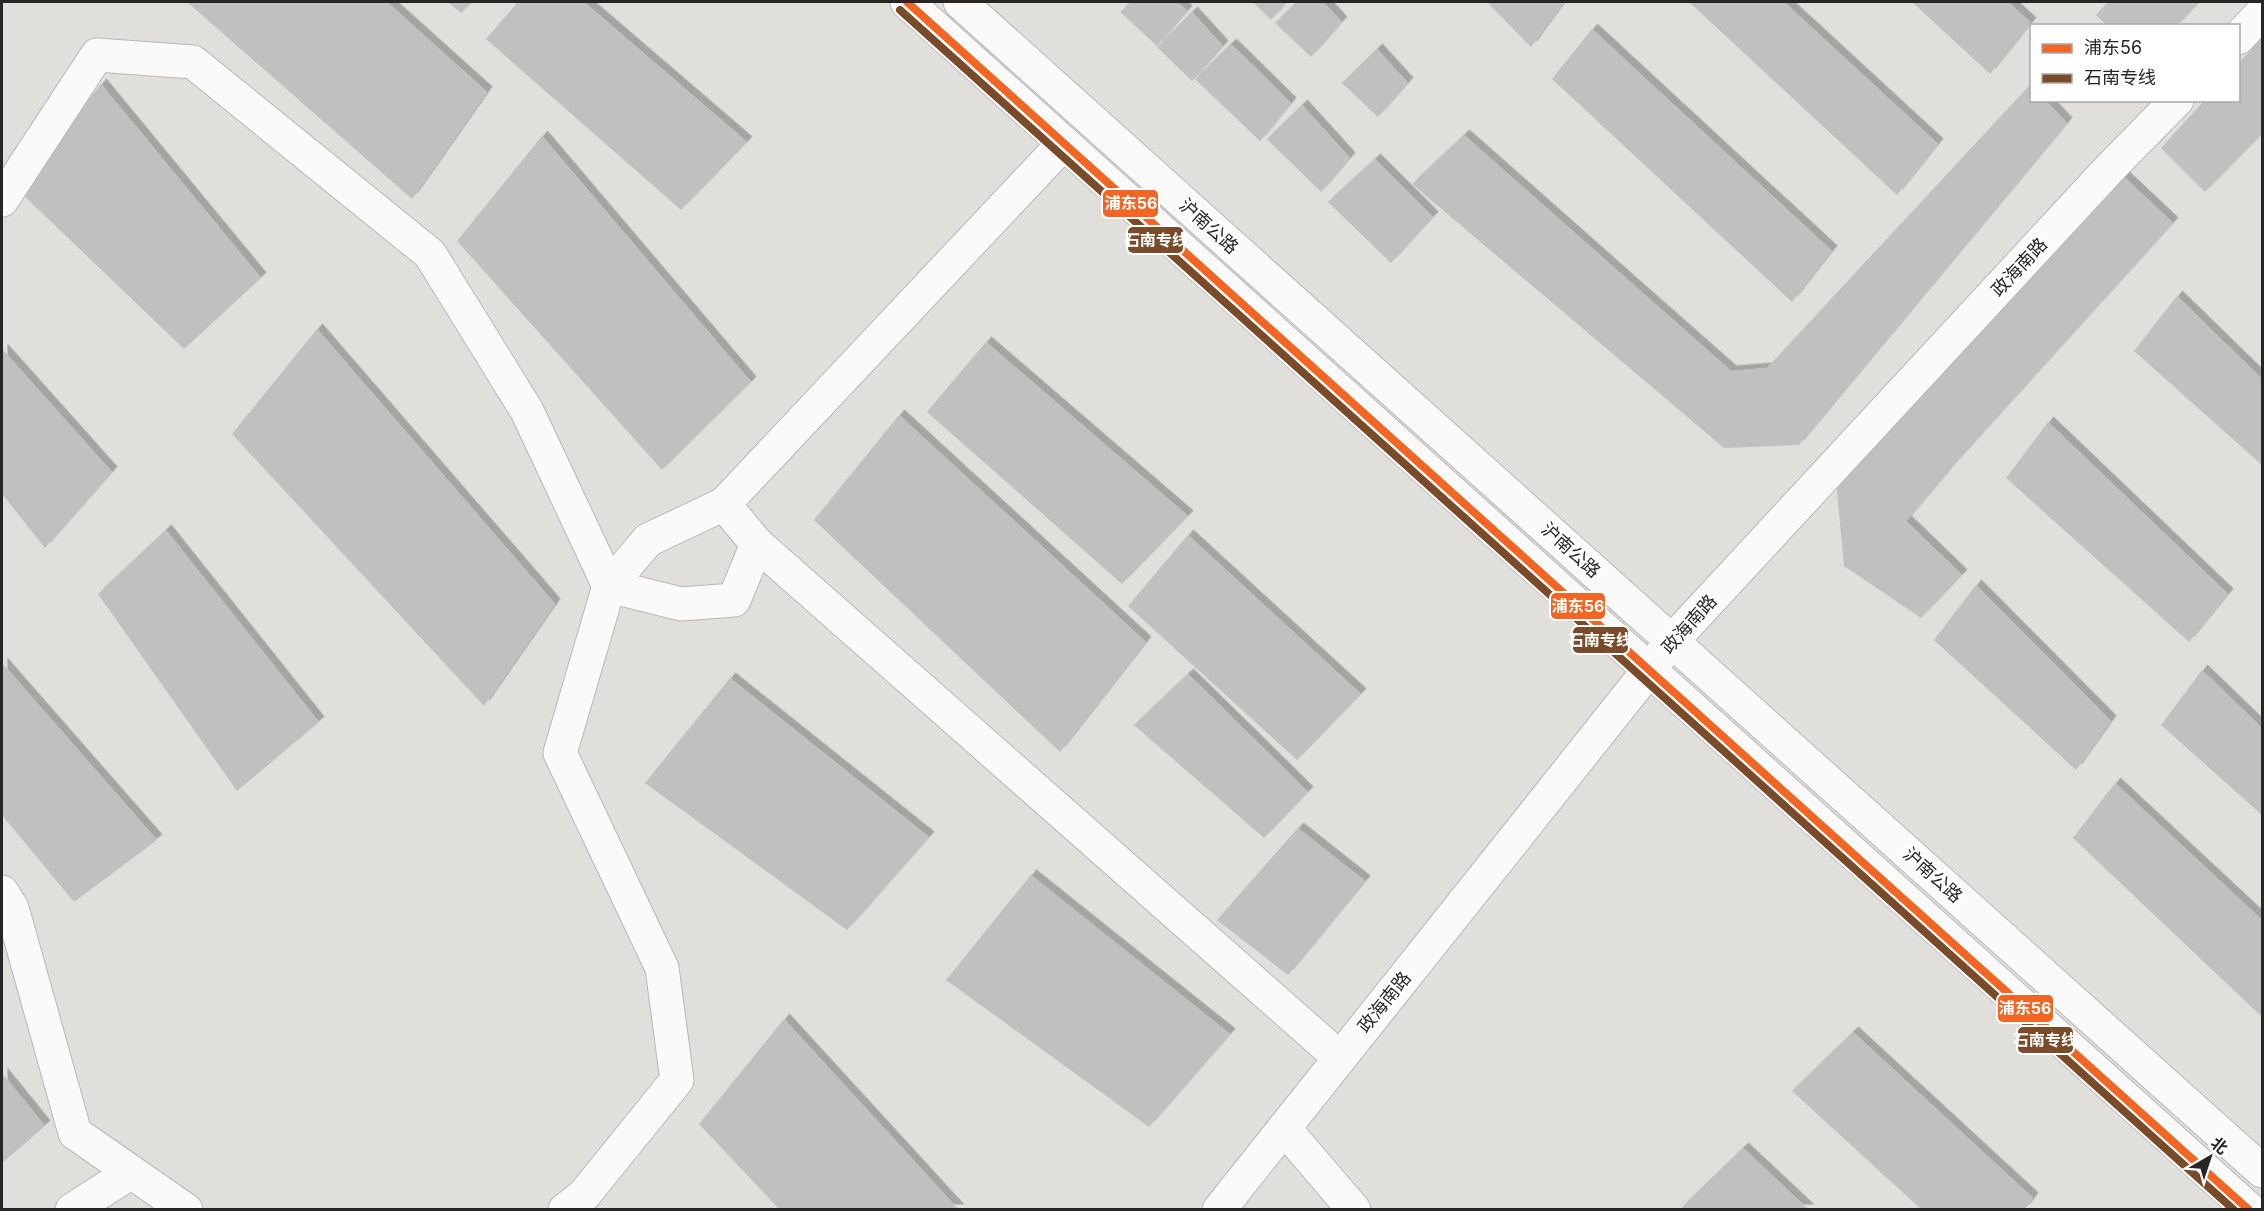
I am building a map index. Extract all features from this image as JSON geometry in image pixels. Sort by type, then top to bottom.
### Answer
[{"type":"street","name":"沪南公路","points":[[907,2],[2250,1209]]},
{"type":"street","name":"沪南公路","points":[[960,2],[2262,1172]]},
{"type":"street","points":[[2240,36],[2262,13]]},
{"type":"street","points":[[2,200],[98,55],[193,62],[430,254],[527,411],[609,585],[681,604],[734,600],[758,544]]},
{"type":"street","name":"政海南路","points":[[1219,1209],[1672,641],[2111,167],[2175,102]]},
{"type":"street","points":[[582,1205],[677,1080],[662,968],[560,753],[609,585],[648,540],[724,504],[1064,143]]},
{"type":"street","points":[[724,504],[758,544],[1340,1058]]},
{"type":"street","points":[[2,892],[12,908],[75,1133],[130,1173],[186,1209]]},
{"type":"street","points":[[1284,1128],[1354,1209]]},
{"type":"street","points":[[72,1209],[130,1173]]},
{"type":"building","points":[[187,2],[387,2],[487,92],[412,199]]},
{"type":"building","points":[[448,2],[472,2],[461,13]]},
{"type":"building","points":[[518,2],[584,2],[747,142],[681,210],[486,39]]},
{"type":"building","points":[[1131,2],[1178,2],[1187,11],[1157,46],[1120,12]]},
{"type":"building","points":[[1253,2],[1287,2],[1271,20]]},
{"type":"building","points":[[1297,2],[1323,2],[1342,22],[1311,57],[1275,23]]},
{"type":"building","points":[[1487,2],[1564,2],[1531,47]]},
{"type":"building","points":[[1689,2],[1784,2],[1938,144],[1897,195]]},
{"type":"building","points":[[1912,2],[2008,2],[2031,23],[1990,74]]},
{"type":"building","points":[[2108,2],[2199,2],[2179,24],[2105,24],[2096,15]]},
{"type":"building","points":[[1192,12],[1223,46],[1192,81],[1157,47]]},
{"type":"building","points":[[1592,29],[1832,251],[1792,302],[1552,79]]},
{"type":"building","points":[[2262,38],[2262,134],[2205,192],[2161,148],[2203,102],[2240,102],[2240,62]]},
{"type":"building","points":[[1231,44],[1291,103],[1260,141],[1195,79]]},
{"type":"building","points":[[1377,49],[1408,83],[1378,117],[1342,83]]},
{"type":"building","points":[[101,84],[261,278],[184,349],[17,189]]},
{"type":"building","points":[[2030,85],[2030,102],[2047,102],[2067,123],[1799,445],[1724,448],[1412,184],[1464,135],[1731,371],[1767,368]]},
{"type":"building","points":[[1302,105],[1350,158],[1321,192],[1267,139]]},
{"type":"building","points":[[542,136],[751,382],[662,470],[457,241]]},
{"type":"building","points":[[1375,159],[1433,217],[1391,263],[1328,202]]},
{"type":"building","points":[[2122,175],[2173,223],[1950,469],[1906,521],[1962,575],[1921,618],[1844,566],[1836,481]]},
{"type":"building","points":[[2177,296],[2262,379],[2262,465],[2134,351]]},
{"type":"building","points":[[317,329],[555,604],[484,706],[232,434]]},
{"type":"building","points":[[986,342],[1188,516],[1122,584],[927,412]]},
{"type":"building","points":[[2,349],[112,472],[45,548],[2,494]]},
{"type":"building","points":[[899,415],[1146,642],[1060,752],[814,520]]},
{"type":"building","points":[[2048,422],[2228,594],[2189,642],[2006,478]]},
{"type":"building","points":[[166,530],[319,722],[237,791],[98,594]]},
{"type":"building","points":[[1188,535],[1361,694],[1297,760],[1128,606]]},
{"type":"building","points":[[1976,585],[2111,721],[2076,770],[1934,640]]},
{"type":"building","points":[[2,663],[157,840],[74,902],[2,815]]},
{"type":"building","points":[[2202,670],[2262,728],[2262,815],[2161,725]]},
{"type":"building","points":[[1188,674],[1308,792],[1264,838],[1134,725]]},
{"type":"building","points":[[730,678],[929,837],[847,930],[645,783]]},
{"type":"building","points":[[2115,783],[2262,920],[2262,1017],[2073,838]]},
{"type":"building","points":[[1298,828],[1365,881],[1288,975],[1217,920]]},
{"type":"building","points":[[1031,875],[1230,1034],[1149,1127],[946,980]]},
{"type":"building","points":[[784,1019],[959,1210],[780,1210],[699,1124]]},
{"type":"building","points":[[1853,1032],[2033,1198],[2024,1210],[1922,1210],[1792,1091]]},
{"type":"building","points":[[2,1073],[45,1126],[2,1163]]},
{"type":"building","points":[[1743,1148],[1809,1210],[1685,1210],[1682,1207]]},
{"type":"transit line","name":"浦东56","points":[[907,2],[2249,1210]]},
{"type":"transit line","name":"石南专线","points":[[900,10],[2234,1210]]}]
